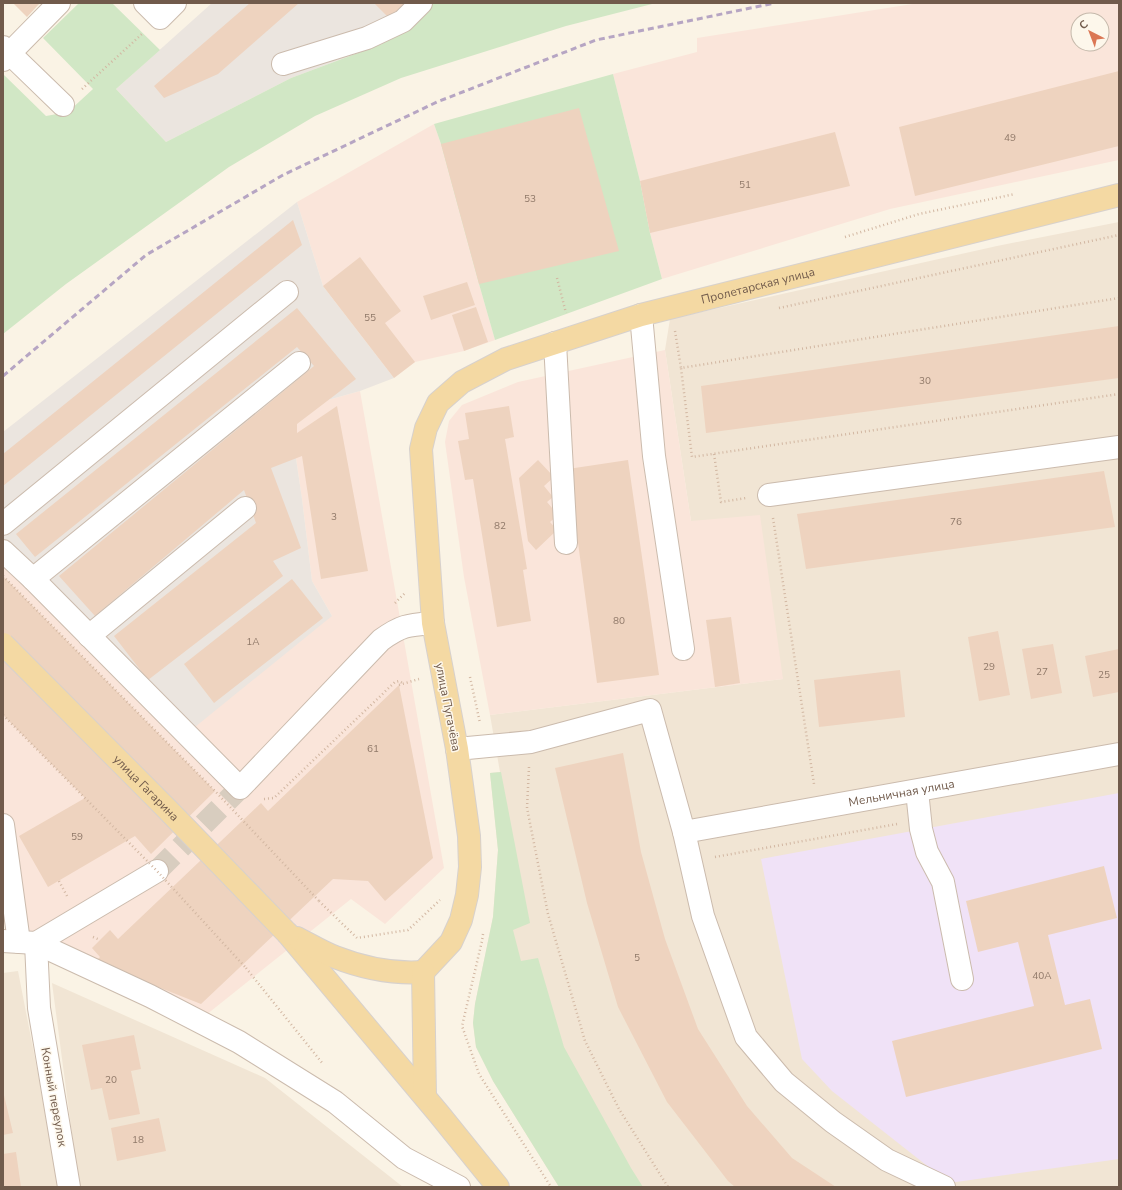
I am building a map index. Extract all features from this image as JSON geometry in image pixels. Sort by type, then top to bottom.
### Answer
[{"type":"main road","name":"Пролетарская улица","points":[[426,428],[438,403],[462,382],[506,359],[641,315],[1119,195]]},
{"type":"main road","name":"улица Пугачёва","points":[[423,972],[451,942],[461,920],[467,895],[470,867],[469,836],[457,749],[433,623],[421,449],[426,428]]},
{"type":"main road","name":"улица Гагарина","points":[[3,644],[161,803],[288,934],[425,1096],[498,1187]]},
{"type":"main road","points":[[288,934],[335,957],[377,970],[407,973],[423,972],[425,1096]]},
{"type":"street","points":[[59,3],[5,54],[63,105]]},
{"type":"street","points":[[152,11],[175,3]]},
{"type":"street","points":[[283,64],[367,38],[403,21],[422,3]]},
{"type":"street","points":[[3,524],[287,292]]},
{"type":"street","points":[[641,315],[654,456],[683,649]]},
{"type":"street","points":[[555,343],[566,543]]},
{"type":"street","points":[[33,579],[299,363]]},
{"type":"street","points":[[769,495],[1119,447]]},
{"type":"street","points":[[89,636],[245,508]]},
{"type":"street","points":[[3,550],[240,788],[381,640],[396,629],[409,625],[433,623]]},
{"type":"street","points":[[457,749],[531,742],[650,710],[684,832],[703,916],[746,1037],[784,1082],[833,1122],[887,1160],[944,1187]]},
{"type":"street","name":"Мельничная улица","points":[[684,832],[1119,754]]},
{"type":"street","points":[[917,791],[920,829],[927,852],[943,882],[962,979]]},
{"type":"street","name":"Конный переулок","points":[[3,825],[19,942],[39,1008],[69,1187]]},
{"type":"street","points":[[19,942],[158,871]]},
{"type":"street","points":[[19,942],[150,996],[239,1042],[335,1102],[404,1158],[459,1187]]},
{"type":"path","points":[[63,105],[152,11]]},
{"type":"path","points":[[843,237],[919,214],[1019,193]]},
{"type":"path","points":[[557,278],[568,319]]},
{"type":"path","points":[[681,368],[1119,298]]},
{"type":"path","points":[[675,330],[692,457],[1119,394]]},
{"type":"path","points":[[714,454],[721,502],[769,495],[818,808]]},
{"type":"path","points":[[3,576],[215,791],[319,901],[357,938],[408,930],[444,896]]},
{"type":"path","points":[[406,584],[409,625]]},
{"type":"path","points":[[399,685],[420,679],[418,672]]},
{"type":"path","points":[[264,799],[274,798],[395,682],[399,681],[404,684]]},
{"type":"path","points":[[3,716],[158,871],[246,968],[327,1069]]},
{"type":"path","points":[[531,742],[527,808],[548,914],[585,1041],[620,1109],[668,1187]]},
{"type":"path","points":[[690,861],[746,852]]},
{"type":"path","points":[[483,933],[462,1026],[479,1074],[551,1187]]},
{"type":"shaded area","points":[[212,3],[430,3],[382,44],[291,78],[166,142],[116,89]]},
{"type":"shaded area","points":[[919,3],[1119,3],[1119,160],[890,209],[662,279],[650,233],[640,181],[613,74],[697,52],[697,38]]},
{"type":"shaded area","points":[[434,124],[441,144],[495,340],[464,351],[415,362],[394,378],[323,286],[297,202]]},
{"type":"shaded area","points":[[297,202],[323,286],[394,378],[360,391],[289,411],[312,581],[332,616],[195,727],[3,560],[3,432]]},
{"type":"shaded area","points":[[1119,222],[1119,1187],[559,1187],[493,1081],[476,1047],[473,1023],[475,1004],[493,917],[498,850],[490,773],[500,772],[490,715],[783,679],[691,521],[665,350],[670,319],[997,246]]},
{"type":"shaded area","points":[[665,350],[691,521],[760,515],[783,679],[490,715],[464,577],[445,442],[449,421],[462,405],[518,382]]},
{"type":"shaded area","points":[[360,391],[444,868],[385,924],[351,899],[206,1015],[6,924],[3,925],[3,560],[332,616],[312,581],[289,411]]},
{"type":"shaded area","points":[[1119,793],[1119,1159],[949,1183],[832,1091],[802,1059],[761,859]]},
{"type":"shaded area","points":[[18,971],[60,1187],[3,1187],[3,973]]},
{"type":"shaded area","points":[[52,983],[265,1078],[403,1187],[79,1187]]},
{"type":"green space","points":[[79,3],[112,3],[160,50],[116,89],[166,142],[291,78],[382,44],[430,3],[656,3],[566,26],[401,78],[315,116],[229,167],[66,284],[3,334],[3,74],[46,116],[68,112],[93,89],[43,38]]},
{"type":"green space","points":[[613,74],[640,181],[650,233],[662,279],[495,340],[441,144],[434,124]]},
{"type":"green space","points":[[501,772],[530,923],[513,930],[521,961],[538,958],[564,1047],[643,1187],[559,1187],[493,1081],[476,1047],[473,1023],[475,1004],[493,917],[498,850],[490,773]]},
{"type":"building","points":[[13,3],[40,3],[27,17]]},
{"type":"building","points":[[250,3],[299,3],[218,74],[164,98],[154,86]]},
{"type":"building","points":[[374,3],[405,3],[389,18]]},
{"type":"building","points":[[1119,71],[1119,146],[915,196],[899,127]]},
{"type":"building","points":[[579,108],[619,251],[479,284],[441,144]]},
{"type":"building","points":[[835,132],[850,186],[650,233],[640,181]]},
{"type":"building","points":[[293,220],[302,245],[3,486],[3,454]]},
{"type":"building","points":[[360,257],[401,311],[385,323],[415,362],[394,378],[323,286]]},
{"type":"building","points":[[467,282],[475,305],[431,320],[423,296]]},
{"type":"building","points":[[476,307],[488,342],[464,351],[452,315]]},
{"type":"building","points":[[297,308],[356,379],[297,424],[297,433],[337,406],[368,571],[321,579],[302,456],[271,468],[301,548],[273,561],[283,576],[148,680],[114,636],[256,523],[244,490],[95,616],[59,576],[314,366],[297,347],[35,557],[16,534]]},
{"type":"building","points":[[1119,326],[1119,378],[706,433],[701,386]]},
{"type":"building","points":[[509,406],[514,437],[505,439],[527,569],[523,570],[531,621],[497,627],[473,479],[465,480],[458,441],[469,439],[465,413]]},
{"type":"building","points":[[538,460],[554,477],[544,486],[553,497],[547,502],[558,515],[550,522],[557,530],[536,550],[528,541],[519,478]]},
{"type":"building","points":[[628,460],[659,675],[597,683],[568,469]]},
{"type":"building","points":[[1104,471],[1115,527],[806,569],[797,514]]},
{"type":"building","points":[[3,576],[215,791],[151,854],[135,836],[48,887],[19,836],[85,798],[3,715]]},
{"type":"building","points":[[292,579],[323,618],[214,703],[184,664]]},
{"type":"building","points":[[731,617],[740,683],[715,687],[706,620]]},
{"type":"building","points":[[998,631],[1010,695],[979,701],[968,637]]},
{"type":"building","points":[[1053,644],[1062,693],[1031,699],[1022,649]]},
{"type":"building","points":[[1119,649],[1119,692],[1093,697],[1085,656]]},
{"type":"building","points":[[900,670],[905,717],[819,727],[814,680]]},
{"type":"building","points":[[399,685],[433,858],[385,901],[368,881],[333,879],[201,1004],[95,962],[100,957],[92,948],[110,930],[118,939],[261,803],[268,811]]},
{"type":"building","points":[[623,753],[641,852],[665,939],[698,1029],[747,1106],[792,1158],[836,1187],[735,1187],[728,1181],[667,1102],[618,1007],[587,903],[555,768]]},
{"type":"building","points":[[1104,866],[1117,918],[1048,935],[1065,1005],[1090,999],[1102,1049],[906,1097],[892,1041],[1034,1006],[1018,942],[978,952],[966,901]]},
{"type":"building","points":[[134,1035],[141,1069],[131,1071],[140,1114],[109,1120],[102,1088],[91,1090],[82,1045]]},
{"type":"building","points":[[3,1091],[13,1133],[3,1135]]},
{"type":"building","points":[[159,1118],[166,1151],[117,1161],[111,1128]]},
{"type":"building","points":[[16,1152],[21,1187],[3,1187],[3,1154]]},
{"type":"tunnel","points":[[157,871],[240,788]]},
{"type":"railway","points":[[3,376],[146,255],[283,175],[437,102],[596,40],[775,3]]}]
